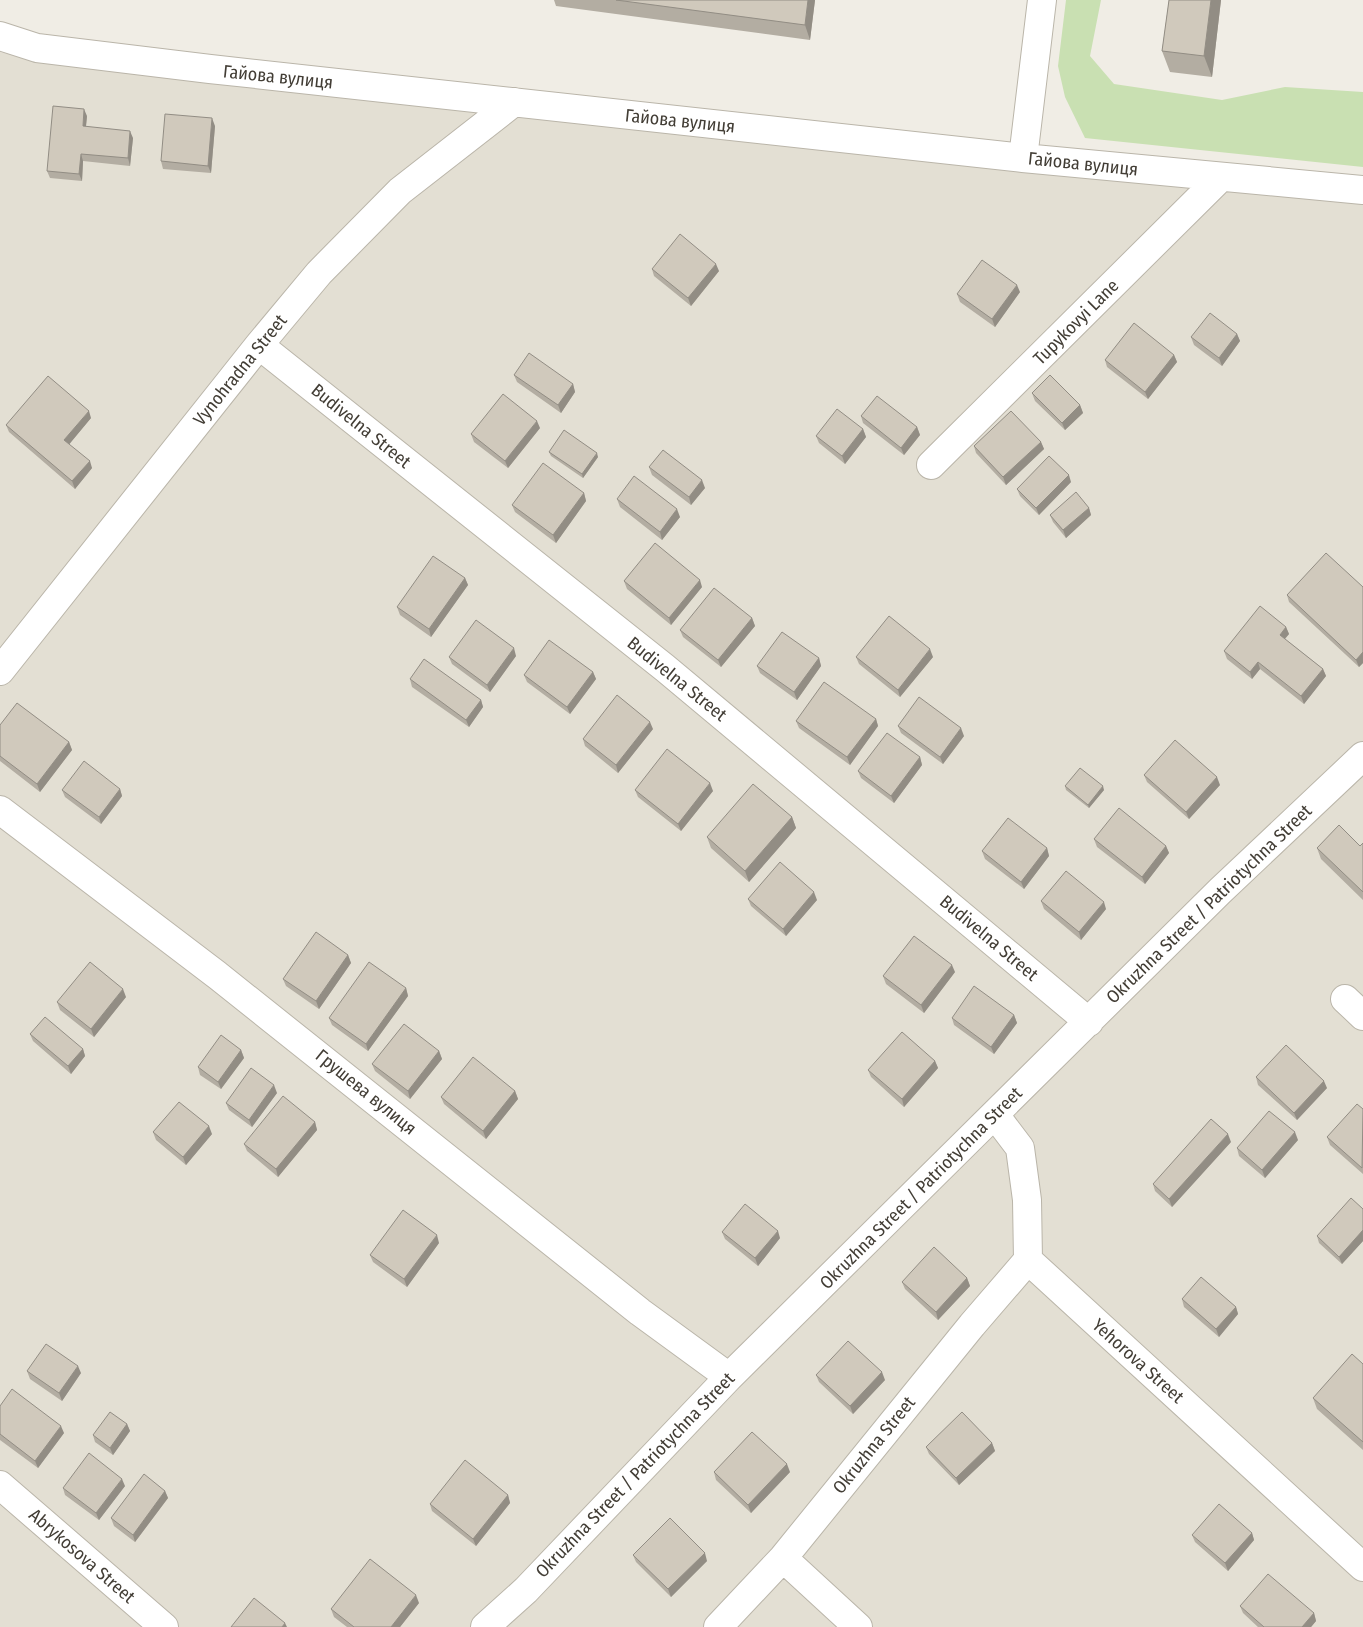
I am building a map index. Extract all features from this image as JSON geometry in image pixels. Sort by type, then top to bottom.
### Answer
[{"type":"street","points":[[1023,158],[1042,0]]},
{"type":"street","name":"Гайова вулиця","points":[[0,36],[47,49],[514,102],[1023,158],[1363,190]]},
{"type":"street","name":"Vynohradna Street","points":[[0,671],[259,345],[319,273],[400,191],[514,102]]},
{"type":"street","name":"Tupykovyi Lane","points":[[931,465],[1220,178]]},
{"type":"street","name":"Budivelna Street","points":[[259,345],[665,668],[1089,1022]]},
{"type":"street","name":"Okruzhna Street / Patriotychna Street","points":[[485,1627],[526,1590],[729,1377],[1220,891],[1363,756]]},
{"type":"street","name":"Грушева вулиця","points":[[0,810],[217,975],[640,1312],[729,1377]]},
{"type":"street","points":[[995,1115],[1020,1148],[1027,1200],[1028,1260]]},
{"type":"street","name":"Okruzhna Street","points":[[718,1627],[783,1558],[972,1325],[1028,1260]]},
{"type":"street","name":"Yehorova Street","points":[[1028,1260],[1363,1566]]},
{"type":"street","name":"Abrykosova Street","points":[[0,1485],[164,1627]]},
{"type":"street","points":[[783,1558],[858,1627]]},
{"type":"shaded area","points":[[0,52],[47,63],[1363,196],[1363,1627],[0,1627]]},
{"type":"green space","points":[[1066,0],[1101,0],[1090,56],[1114,84],[1222,100],[1285,87],[1363,92],[1363,167],[1085,138],[1065,97],[1058,66]]},
{"type":"building","points":[[616,0],[808,0],[805,25]]},
{"type":"building","points":[[1169,0],[1211,0],[1204,56],[1162,51]]},
{"type":"building","points":[[53,106],[84,109],[83,126],[130,131],[128,158],[81,154],[79,174],[47,171]]},
{"type":"building","points":[[165,114],[212,118],[208,166],[161,161]]},
{"type":"building","points":[[680,234],[716,264],[688,298],[652,269]]},
{"type":"building","points":[[982,260],[1017,285],[992,319],[957,294]]},
{"type":"building","points":[[1210,313],[1237,334],[1219,358],[1191,337]]},
{"type":"building","points":[[1134,323],[1174,355],[1145,392],[1105,360]]},
{"type":"building","points":[[529,353],[573,384],[558,405],[514,375]]},
{"type":"building","points":[[1050,375],[1080,405],[1062,423],[1032,393]]},
{"type":"building","points":[[48,376],[89,411],[64,440],[90,461],[72,481],[6,425]]},
{"type":"building","points":[[503,394],[537,421],[505,461],[471,434]]},
{"type":"building","points":[[877,396],[917,427],[901,448],[861,416]]},
{"type":"building","points":[[837,409],[863,429],[842,456],[816,436]]},
{"type":"building","points":[[1011,411],[1041,442],[1003,477],[974,446]]},
{"type":"building","points":[[564,430],[597,453],[582,474],[549,452]]},
{"type":"building","points":[[663,450],[702,480],[689,497],[649,467]]},
{"type":"building","points":[[1049,456],[1069,475],[1036,508],[1017,489]]},
{"type":"building","points":[[543,463],[584,493],[553,535],[512,505]]},
{"type":"building","points":[[634,476],[677,509],[660,532],[617,499]]},
{"type":"building","points":[[1076,492],[1089,508],[1063,530],[1050,515]]},
{"type":"building","points":[[655,543],[700,580],[669,618],[624,581]]},
{"type":"building","points":[[1326,553],[1363,587],[1363,652],[1356,660],[1287,595]]},
{"type":"building","points":[[433,556],[465,578],[429,629],[397,607]]},
{"type":"building","points":[[714,588],[752,618],[718,660],[680,630]]},
{"type":"building","points":[[1260,606],[1286,627],[1280,635],[1323,669],[1301,696],[1258,662],[1250,672],[1224,651]]},
{"type":"building","points":[[889,616],[930,649],[898,690],[856,657]]},
{"type":"building","points":[[476,620],[514,648],[487,685],[449,657]]},
{"type":"building","points":[[782,632],[819,658],[794,692],[757,666]]},
{"type":"building","points":[[549,640],[593,672],[567,707],[524,675]]},
{"type":"building","points":[[424,659],[481,700],[466,720],[410,679]]},
{"type":"building","points":[[824,682],[876,719],[847,757],[796,721]]},
{"type":"building","points":[[617,695],[650,722],[616,765],[583,739]]},
{"type":"building","points":[[919,697],[961,728],[940,757],[898,726]]},
{"type":"building","points":[[17,703],[69,742],[37,784],[0,756],[0,725]]},
{"type":"building","points":[[887,733],[920,757],[891,796],[858,771]]},
{"type":"building","points":[[1175,740],[1217,777],[1186,812],[1144,775]]},
{"type":"building","points":[[667,749],[710,783],[678,824],[635,790]]},
{"type":"building","points":[[84,761],[120,789],[99,817],[62,790]]},
{"type":"building","points":[[1080,768],[1103,786],[1088,805],[1065,786]]},
{"type":"building","points":[[753,784],[792,817],[745,871],[707,837]]},
{"type":"building","points":[[1119,808],[1166,846],[1142,877],[1094,839]]},
{"type":"building","points":[[1008,818],[1047,848],[1021,882],[982,851]]},
{"type":"building","points":[[1339,825],[1360,846],[1363,843],[1363,892],[1317,848]]},
{"type":"building","points":[[780,862],[814,892],[783,929],[748,899]]},
{"type":"building","points":[[1066,871],[1104,902],[1079,932],[1041,901]]},
{"type":"building","points":[[316,932],[348,955],[316,1001],[283,979]]},
{"type":"building","points":[[914,936],[952,965],[921,1005],[883,976]]},
{"type":"building","points":[[90,962],[123,989],[91,1029],[57,1002]]},
{"type":"building","points":[[369,962],[406,988],[366,1044],[329,1018]]},
{"type":"building","points":[[974,986],[1014,1015],[991,1047],[952,1018]]},
{"type":"building","points":[[45,1017],[83,1049],[68,1066],[30,1034]]},
{"type":"building","points":[[404,1024],[439,1051],[408,1091],[372,1064]]},
{"type":"building","points":[[902,1032],[935,1061],[902,1099],[868,1070]]},
{"type":"building","points":[[221,1035],[241,1050],[218,1082],[198,1067]]},
{"type":"building","points":[[1286,1045],[1324,1081],[1294,1113],[1256,1077]]},
{"type":"building","points":[[473,1057],[515,1091],[483,1131],[441,1097]]},
{"type":"building","points":[[251,1068],[274,1085],[249,1120],[226,1103]]},
{"type":"building","points":[[283,1096],[315,1122],[276,1169],[244,1144]]},
{"type":"building","points":[[179,1102],[209,1126],[183,1157],[153,1132]]},
{"type":"building","points":[[1357,1104],[1363,1109],[1362,1168],[1327,1137]]},
{"type":"building","points":[[1269,1111],[1295,1132],[1262,1170],[1237,1148]]},
{"type":"building","points":[[1211,1119],[1228,1134],[1169,1199],[1153,1184]]},
{"type":"building","points":[[1351,1198],[1363,1209],[1363,1230],[1339,1257],[1317,1236]]},
{"type":"building","points":[[745,1204],[778,1231],[755,1258],[722,1232]]},
{"type":"building","points":[[403,1210],[437,1235],[404,1279],[370,1255]]},
{"type":"building","points":[[934,1247],[967,1278],[936,1312],[902,1282]]},
{"type":"building","points":[[1201,1277],[1236,1307],[1216,1329],[1182,1299]]},
{"type":"building","points":[[848,1341],[882,1372],[850,1406],[816,1375]]},
{"type":"building","points":[[46,1344],[78,1366],[59,1393],[27,1371]]},
{"type":"building","points":[[1352,1354],[1363,1364],[1363,1442],[1313,1398]]},
{"type":"building","points":[[12,1389],[61,1426],[35,1461],[0,1434],[0,1406]]},
{"type":"building","points":[[110,1412],[127,1424],[110,1448],[93,1435]]},
{"type":"building","points":[[962,1412],[992,1443],[956,1478],[926,1447]]},
{"type":"building","points":[[752,1432],[787,1464],[748,1505],[714,1472]]},
{"type":"building","points":[[89,1453],[122,1479],[96,1513],[63,1488]]},
{"type":"building","points":[[465,1460],[508,1495],[473,1539],[430,1504]]},
{"type":"building","points":[[144,1474],[165,1491],[133,1535],[111,1518]]},
{"type":"building","points":[[1219,1504],[1252,1533],[1225,1563],[1192,1535]]},
{"type":"building","points":[[670,1518],[705,1553],[668,1589],[633,1555]]},
{"type":"building","points":[[370,1559],[416,1595],[391,1627],[354,1627],[331,1609]]},
{"type":"building","points":[[1268,1574],[1314,1613],[1302,1627],[1264,1627],[1240,1606]]},
{"type":"building","points":[[254,1598],[285,1623],[282,1627],[231,1627]]}]
